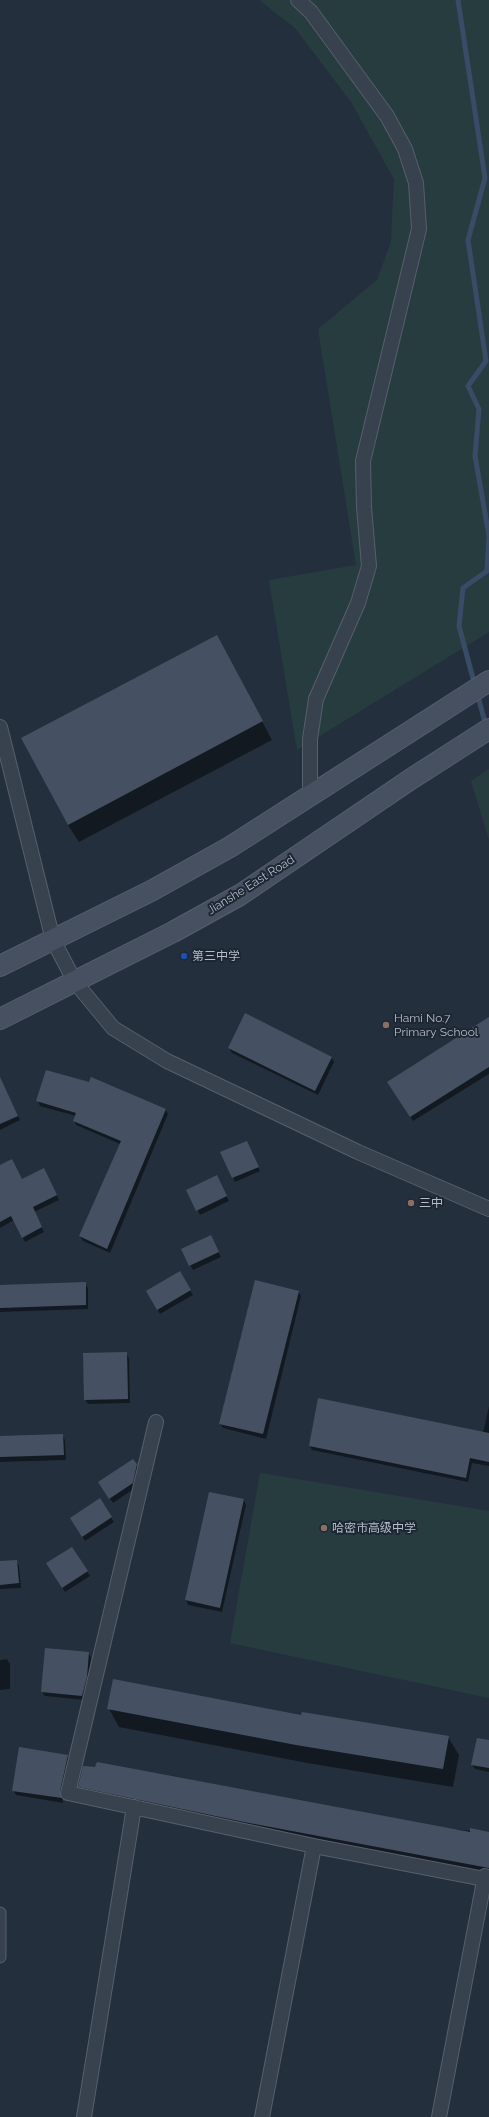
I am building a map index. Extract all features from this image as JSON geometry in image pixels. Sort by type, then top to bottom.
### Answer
[{"type":"main road","points":[[0,966],[151,891],[230,847],[489,681]]},
{"type":"main road","name":"Jianshe East Road","points":[[0,1019],[75,982],[240,895],[411,779],[489,729]]},
{"type":"street","points":[[298,0],[311,12],[387,116],[404,149],[416,183],[419,229],[363,461],[364,507],[369,566],[358,603],[316,699],[310,739],[310,796]]},
{"type":"street","points":[[0,727],[53,940],[75,982],[113,1028],[167,1061],[358,1152],[489,1209]]},
{"type":"street","points":[[156,1422],[68,1793],[314,1846],[487,1878],[439,2117]]},
{"type":"street","points":[[84,2117],[134,1807]]},
{"type":"street","points":[[262,2117],[314,1846]]},
{"type":"street","points":[[0,1912],[0,1957]]},
{"type":"green space","points":[[259,0],[489,0],[489,632],[297,750],[269,580],[356,565],[318,329],[377,280],[391,242],[394,179],[351,102],[295,28]]},
{"type":"green space","points":[[489,769],[489,840],[471,781]]},
{"type":"green space","points":[[260,1473],[489,1511],[489,1698],[230,1643]]},
{"type":"building","points":[[217,635],[263,721],[68,825],[21,738]]},
{"type":"building","points":[[245,1013],[332,1057],[315,1091],[228,1048]]},
{"type":"building","points":[[489,1017],[489,1067],[410,1117],[387,1082]]},
{"type":"building","points":[[46,1070],[89,1082],[91,1077],[166,1109],[107,1249],[79,1236],[121,1141],[73,1121],[76,1113],[36,1101]]},
{"type":"building","points":[[0,1077],[18,1116],[0,1124]]},
{"type":"building","points":[[247,1141],[259,1167],[232,1178],[220,1152]]},
{"type":"building","points":[[12,1159],[22,1179],[44,1168],[57,1195],[33,1207],[42,1227],[22,1238],[11,1216],[0,1222],[0,1165]]},
{"type":"building","points":[[217,1175],[227,1196],[196,1211],[186,1190]]},
{"type":"building","points":[[211,1235],[219,1252],[189,1266],[181,1249]]},
{"type":"building","points":[[180,1271],[191,1290],[157,1310],[146,1291]]},
{"type":"building","points":[[255,1280],[299,1291],[263,1434],[219,1424]]},
{"type":"building","points":[[86,1282],[86,1305],[0,1308],[0,1285]]},
{"type":"building","points":[[127,1352],[128,1399],[84,1400],[83,1353]]},
{"type":"building","points":[[318,1398],[489,1433],[489,1462],[470,1458],[466,1478],[309,1446]]},
{"type":"building","points":[[63,1434],[64,1455],[0,1457],[0,1436]]},
{"type":"building","points":[[133,1459],[137,1464],[133,1483],[109,1499],[98,1482]]},
{"type":"building","points":[[209,1492],[244,1499],[220,1608],[185,1600]]},
{"type":"building","points":[[100,1498],[112,1517],[82,1537],[70,1518]]},
{"type":"building","points":[[72,1547],[88,1571],[62,1588],[46,1563]]},
{"type":"building","points":[[17,1560],[19,1583],[0,1585],[0,1561]]},
{"type":"building","points":[[45,1648],[89,1652],[87,1677],[82,1696],[41,1692]]},
{"type":"building","points":[[113,1679],[301,1715],[302,1712],[449,1736],[443,1769],[296,1745],[107,1709]]},
{"type":"building","points":[[477,1738],[489,1740],[489,1768],[471,1765]]},
{"type":"building","points":[[19,1747],[68,1755],[60,1791],[62,1798],[12,1791]]},
{"type":"building","points":[[97,1762],[470,1832],[470,1828],[489,1832],[489,1868],[244,1822],[78,1787],[83,1766],[95,1767]]},
{"type":"waterway","points":[[458,0],[485,178],[468,240],[486,361],[468,386],[479,409],[475,456],[489,536],[487,571],[463,588],[459,626],[475,686]]},
{"type":"waterway","points":[[477,693],[486,726]]},
{"type":"place","name":"第三中学","points":[[184,956]]},
{"type":"place","name":"Hami No.7 Primary School","points":[[386,1025]]},
{"type":"place","name":"三中","points":[[411,1203]]},
{"type":"place","name":"哈密市高级中学","points":[[324,1528]]}]
